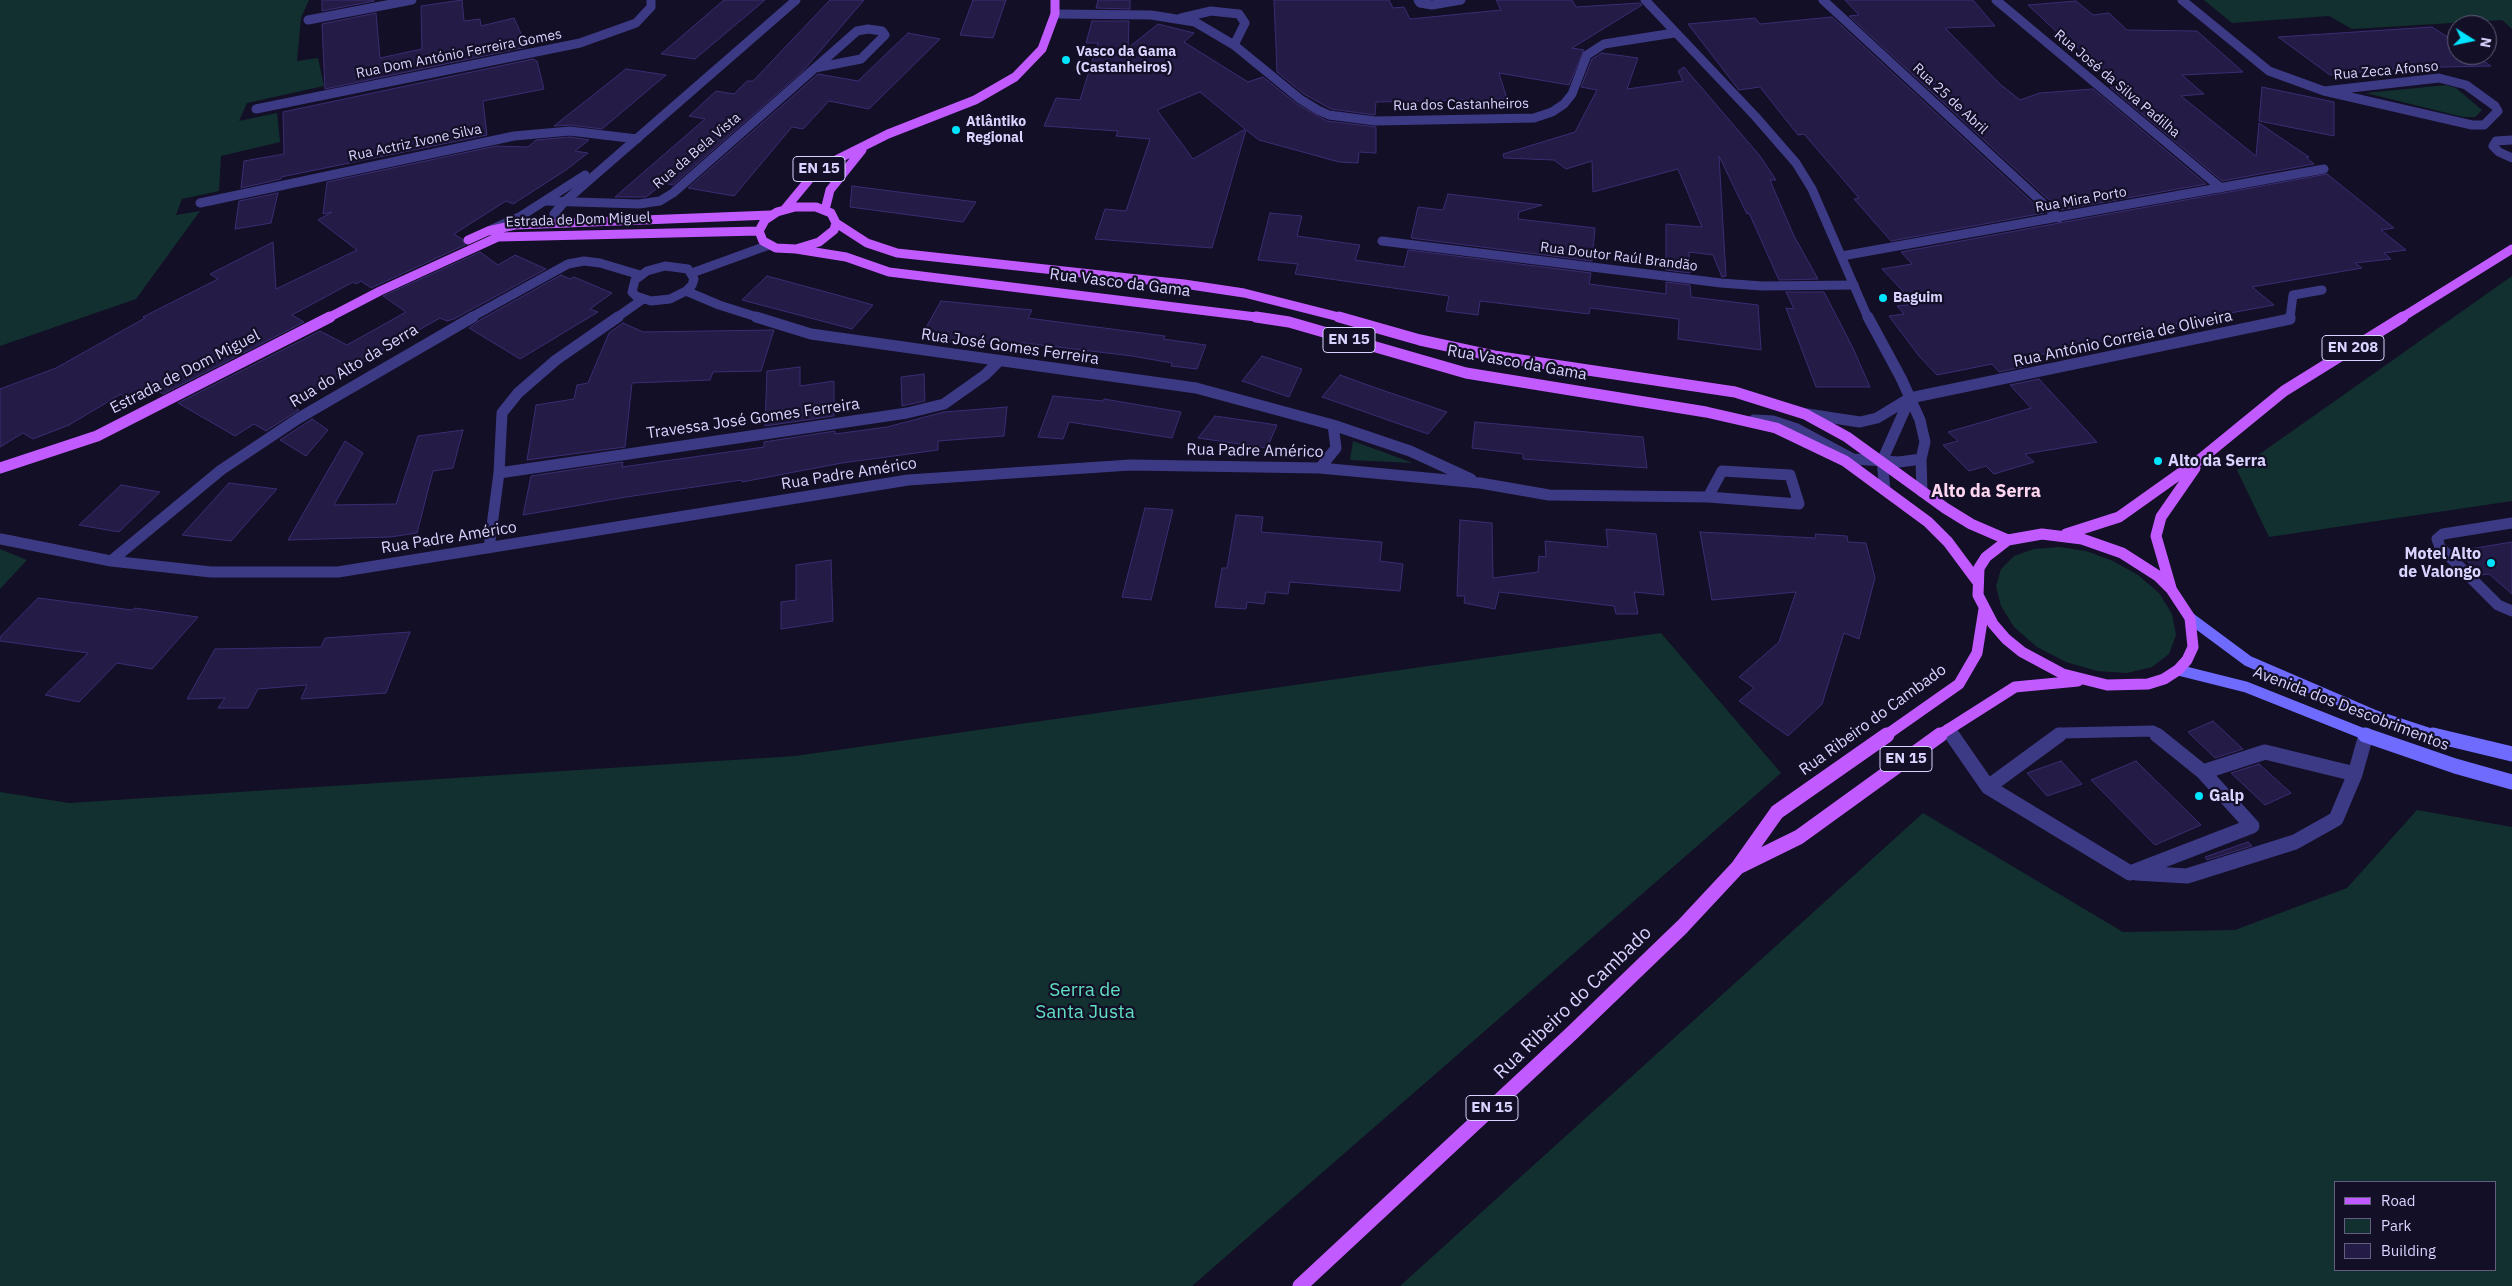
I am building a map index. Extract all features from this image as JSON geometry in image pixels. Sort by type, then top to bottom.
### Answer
[{"type":"main road","name":"EN 15","points":[[784,210],[818,169],[890,133],[975,100],[1016,77],[1042,49],[1055,14],[1055,0]]},
{"type":"main road","name":"EN 15","points":[[825,210],[830,190],[844,170],[867,145]]},
{"type":"main road","points":[[768,245],[760,236],[759,231],[771,215],[784,210],[806,206],[825,210]]},
{"type":"main road","name":"Rua Vasco da Gama","points":[[825,210],[831,213],[836,223],[867,243],[897,253],[1184,284],[1244,293],[1295,304],[1429,342],[1494,356],[1735,392],[1805,414],[1847,437],[1922,492],[1970,524],[2008,540]]},
{"type":"main road","name":"Estrada de Dom Miguel","points":[[380,291],[447,249],[488,231],[515,225],[771,215]]},
{"type":"main road","points":[[796,249],[819,242],[834,230],[836,223]]},
{"type":"main road","name":"Estrada de Dom Miguel","points":[[0,468],[97,436],[380,291],[498,237],[718,230],[759,231]]},
{"type":"main road","name":"Rua Vasco da Gama","points":[[768,245],[846,256],[889,272],[1222,310],[1289,322],[1466,373],[1739,418],[1776,428],[1805,440],[1845,461],[1928,522],[1948,542],[1977,581]]},
{"type":"main road","name":"EN 208","points":[[2062,535],[2119,517],[2202,458],[2284,391],[2512,249]]},
{"type":"main road","name":"EN 208","points":[[2172,589],[2156,536],[2161,517],[2202,458]]},
{"type":"main road","points":[[2042,534],[2062,535],[2096,542],[2122,553],[2158,576],[2172,589],[2190,618],[2193,633],[2192,647],[2187,660],[2178,670],[2164,679],[2138,685],[2107,685],[2063,674],[2022,652],[2006,639],[1984,609],[1978,594],[1979,568],[1986,557],[2008,540],[2042,534]]},
{"type":"main road","name":"Rua Ribeiro do Cambado","points":[[1300,1286],[1572,1033],[1682,927],[1738,868],[1777,812],[1959,684],[1978,652],[1984,609]]},
{"type":"main road","name":"Avenida dos Descobrimentos","points":[[2190,618],[2248,661],[2376,716],[2446,739],[2512,754]]},
{"type":"main road","name":"Avenida dos Descobrimentos","points":[[2178,670],[2246,687],[2366,734],[2456,766],[2512,782]]},
{"type":"main road","name":"Rua Ribeiro do Cambado","points":[[1738,868],[1799,837],[1948,729],[2015,687],[2085,681]]},
{"type":"street","points":[[308,20],[358,12],[412,0]]},
{"type":"street","name":"Rua Dom António Ferreira Gomes","points":[[256,109],[580,43],[624,30],[636,23],[651,7],[651,0]]},
{"type":"street","name":"Estrada de Dom Miguel","points":[[564,223],[556,219],[554,214],[564,202],[796,0]]},
{"type":"street","points":[[1418,0],[1420,3],[1432,5],[1461,0]]},
{"type":"street","points":[[1645,0],[1674,33],[1755,116],[1796,163],[1812,189],[1870,322],[1920,420],[1925,442],[1921,459],[1922,492]]},
{"type":"street","name":"Rua 25 de Abril","points":[[1823,0],[2059,218]]},
{"type":"street","name":"Rua José da Silva Padilha","points":[[1996,0],[2220,188]]},
{"type":"street","name":"Rua Zeca Afonso","points":[[2182,0],[2269,71],[2297,83],[2324,90],[2472,125],[2484,125],[2498,111],[2495,106],[2466,86],[2449,79],[2439,78],[2324,90]]},
{"type":"street","name":"Rua dos Castanheiros","points":[[1180,18],[1223,10],[1239,14],[1245,23],[1234,45]]},
{"type":"street","name":"Rua dos Castanheiros","points":[[1055,14],[1151,15],[1180,18],[1195,22],[1234,45],[1300,100],[1329,115],[1375,121],[1534,118],[1552,112],[1564,104],[1572,94],[1587,54],[1604,44],[1674,33]]},
{"type":"street","name":"Rua da Bela Vista","points":[[546,201],[639,204],[660,201],[672,194],[815,68],[857,31],[868,29],[882,31],[885,35],[861,59],[815,68]]},
{"type":"street","name":"Rua Zeca Afonso","points":[[2472,125],[2496,141],[2493,146],[2494,149],[2512,158]]},
{"type":"street","name":"Rua Actriz Ivone Silva","points":[[200,203],[514,136],[570,131],[637,139]]},
{"type":"street","points":[[2496,141],[2512,140]]},
{"type":"street","name":"Estrada de Dom Miguel","points":[[488,231],[522,216],[579,178],[605,165]]},
{"type":"street","name":"Rua Mira Porto","points":[[1842,256],[2324,169]]},
{"type":"street","name":"Rua Doutor Raúl Brandão","points":[[1382,241],[1721,283],[1762,286],[1854,285]]},
{"type":"street","points":[[692,273],[768,245]]},
{"type":"street","name":"Rua do Alto da Serra","points":[[111,561],[221,470],[299,418],[416,348],[560,268],[584,260],[600,262],[640,275]]},
{"type":"street","points":[[665,266],[682,267],[692,273],[694,279],[686,291],[670,299],[643,299],[632,292],[635,280],[640,275],[665,266]]},
{"type":"street","name":"Rua António Correia de Oliveira","points":[[1910,398],[2290,319],[2293,295],[2322,290]]},
{"type":"street","name":"Rua José Gomes Ferreira","points":[[686,291],[719,304],[811,334],[998,362],[1196,388],[1333,425],[1410,451],[1480,483]]},
{"type":"street","points":[[489,548],[499,473],[502,413],[518,393],[556,360],[643,299]]},
{"type":"street","name":"Travessa José Gomes Ferreira","points":[[499,473],[917,410],[944,404],[998,362]]},
{"type":"street","points":[[1805,414],[1860,422],[1876,418],[1910,398]]},
{"type":"street","points":[[1885,490],[1882,461],[1910,398]]},
{"type":"street","points":[[1739,418],[1773,421],[1797,429],[1853,459],[1899,462],[1921,459]]},
{"type":"street","points":[[1320,468],[1336,448],[1333,425]]},
{"type":"street","name":"Rua Padre Américo","points":[[0,539],[111,561],[211,572],[338,572],[908,480],[1130,465],[1320,468],[1480,483],[1549,495],[1708,497],[1799,504],[1790,475],[1722,471],[1708,497]]},
{"type":"street","points":[[2512,524],[2443,534],[2437,539],[2440,547],[2498,605],[2512,610]]},
{"type":"street","points":[[1948,729],[1988,788],[2130,873],[2187,876],[2295,842],[2336,819],[2355,774],[2366,734]]},
{"type":"street","points":[[1988,788],[2062,733],[2153,730],[2203,772],[2252,826],[2130,873]]},
{"type":"street","points":[[2203,772],[2266,752],[2355,774]]},
{"type":"green space","points":[[0,0],[309,0],[301,18],[297,61],[318,58],[324,86],[247,103],[239,121],[277,113],[280,142],[221,156],[219,191],[182,199],[176,215],[200,211],[136,299],[0,346]]},
{"type":"green space","points":[[2204,0],[2512,0],[2512,29],[2502,20],[2497,20],[2497,15],[2447,15],[2447,23],[2352,29],[2329,16],[2232,23]]},
{"type":"green space","points":[[2446,85],[2456,88],[2482,110],[2475,117],[2463,117],[2366,93]]},
{"type":"green space","points":[[2512,276],[2512,501],[2269,537],[2237,470]]},
{"type":"green space","points":[[1353,441],[1413,463],[1350,460]]},
{"type":"green space","points":[[2059,547],[2086,551],[2113,561],[2138,575],[2159,593],[2172,614],[2176,635],[2169,654],[2152,667],[2127,673],[2097,671],[2066,662],[2037,647],[2014,627],[2001,606],[1996,586],[2001,569],[2014,556],[2034,549]]},
{"type":"green space","points":[[0,549],[27,560],[0,589]]},
{"type":"green space","name":"Serra de Santa Justa","points":[[1661,633],[1781,773],[1192,1286],[0,1286],[0,792],[69,803],[795,756]]},
{"type":"green space","points":[[2417,810],[2512,827],[2512,1286],[1400,1286],[1923,813],[2123,932],[2235,930],[2347,888]]},
{"type":"building","points":[[322,0],[374,0],[374,1],[322,11]]},
{"type":"building","points":[[462,0],[464,21],[480,19],[481,26],[514,18],[527,47],[325,89],[322,24],[376,13],[380,58],[422,49],[421,6]]},
{"type":"building","points":[[724,0],[765,0],[695,59],[661,54]]},
{"type":"building","points":[[830,0],[864,0],[803,71],[673,185],[664,183],[646,197],[615,197],[705,119],[689,116],[716,91],[734,94],[747,81],[753,81]]},
{"type":"building","points":[[973,0],[1006,0],[993,38],[960,35]]},
{"type":"building","points":[[1098,0],[1130,0],[1130,9],[1096,8]]},
{"type":"building","points":[[1274,0],[1389,0],[1393,8],[1404,7],[1410,19],[1501,10],[1496,0],[1572,0],[1576,7],[1640,3],[1642,5],[1572,48],[1584,50],[1569,85],[1499,73],[1507,99],[1376,102],[1375,115],[1331,109],[1304,94],[1277,72]]},
{"type":"building","points":[[1845,0],[1973,0],[1995,26],[1945,28],[2000,84],[2020,100],[2040,93],[2093,89],[2206,184],[2060,210],[1849,16],[1859,15]]},
{"type":"building","points":[[2076,1],[2093,15],[2109,13],[2127,30],[2197,31],[2243,72],[2182,75],[2204,94],[2181,96],[2256,156],[2259,123],[2309,157],[2306,157],[2314,164],[2222,181],[2110,87],[2123,86],[2063,35],[2060,35],[2028,5]]},
{"type":"building","points":[[1832,17],[2044,213],[1891,241],[1854,199],[1859,198],[1804,134],[1798,135],[1760,87],[1739,90],[1688,24],[1755,18],[1760,24]]},
{"type":"building","points":[[1092,21],[1129,21],[1128,48],[1158,24],[1194,33],[1184,42],[1248,82],[1263,77],[1297,104],[1327,121],[1376,127],[1376,153],[1359,152],[1358,163],[1339,162],[1259,140],[1246,130],[1212,248],[1095,239],[1105,209],[1126,211],[1150,139],[1116,136],[1118,131],[1044,126],[1056,98],[1080,100],[1098,43],[1086,43]],"holes":[[[1200,92],[1245,129],[1193,159],[1157,110]]]},
{"type":"building","points":[[2432,27],[2447,37],[2447,65],[2491,66],[2401,68],[2330,75],[2278,37]]},
{"type":"building","points":[[908,33],[940,39],[869,109],[829,101],[803,129],[792,127],[734,196],[688,188],[818,74],[858,81]]},
{"type":"building","points":[[1602,53],[1638,58],[1627,89],[1683,81],[1678,71],[1684,67],[1760,156],[1776,180],[1770,180],[1794,236],[1818,279],[1779,280],[1749,213],[1747,214],[1719,156],[1726,276],[1722,277],[1713,255],[1689,252],[1690,273],[1666,270],[1666,224],[1702,227],[1678,169],[1593,192],[1592,161],[1566,169],[1554,160],[1504,158],[1503,154],[1575,132],[1597,90],[1581,87],[1592,59]]},
{"type":"building","points":[[533,59],[537,61],[544,89],[483,101],[487,135],[281,177],[281,179],[241,188],[244,161],[284,154],[283,112]]},
{"type":"building","points":[[626,69],[666,75],[602,129],[571,125],[554,126]]},
{"type":"building","points":[[2262,87],[2334,102],[2334,136],[2259,121]]},
{"type":"building","points":[[570,137],[589,140],[575,151],[588,153],[566,170],[513,204],[506,201],[454,234],[462,239],[465,245],[371,288],[361,281],[356,284],[353,282],[292,315],[304,322],[163,394],[148,385],[126,398],[121,394],[69,425],[33,439],[23,433],[0,447],[0,389],[56,368],[145,318],[143,317],[218,279],[210,274],[273,242],[276,289],[357,250],[318,220],[332,212],[323,214],[327,182],[496,146],[528,147],[536,140]]},
{"type":"building","points":[[2327,174],[2394,228],[2381,230],[2406,250],[2384,253],[2391,259],[2355,263],[2362,268],[2252,287],[2274,305],[2176,323],[2181,328],[2058,348],[2061,352],[2019,357],[2027,366],[1999,372],[1992,364],[1937,375],[1919,356],[1889,316],[1904,314],[1897,306],[1915,304],[1882,269],[1912,264],[1901,252]]},
{"type":"building","points":[[852,186],[976,202],[963,222],[850,207]]},
{"type":"building","points":[[278,193],[271,223],[235,229],[239,201]]},
{"type":"building","points":[[1448,194],[1542,205],[1519,212],[1518,219],[1595,228],[1592,261],[1411,238],[1418,207],[1443,210]]},
{"type":"building","points":[[1270,213],[1302,216],[1297,236],[1360,245],[1355,260],[1404,267],[1408,250],[1591,273],[1589,284],[1666,294],[1666,282],[1690,285],[1691,297],[1758,305],[1761,350],[1678,339],[1679,319],[1590,308],[1589,314],[1480,301],[1478,315],[1446,311],[1449,296],[1295,274],[1298,264],[1258,260]]},
{"type":"building","points":[[480,252],[498,265],[515,255],[546,269],[454,319],[447,321],[440,318],[380,352],[292,405],[299,410],[266,431],[254,424],[235,436],[178,403],[320,331],[347,345],[406,312],[383,296]]},
{"type":"building","points":[[561,275],[570,279],[574,277],[612,293],[590,309],[598,312],[520,359],[469,328],[480,320]]},
{"type":"building","points":[[767,276],[873,305],[852,329],[742,300]]},
{"type":"building","points":[[1786,292],[1824,292],[1853,348],[1870,387],[1816,387],[1786,308],[1794,309]]},
{"type":"building","points":[[941,301],[1032,310],[1028,318],[1165,336],[1163,339],[1206,345],[1197,369],[1171,366],[1172,363],[1132,356],[1016,342],[1014,346],[954,339],[952,342],[920,338]]},
{"type":"building","points":[[623,323],[643,332],[774,330],[761,371],[713,372],[710,380],[632,383],[625,447],[527,460],[536,405],[574,399],[577,385],[588,383],[609,333]]},
{"type":"building","points":[[1262,356],[1302,369],[1289,397],[1242,381]]},
{"type":"building","points":[[800,367],[800,386],[834,381],[834,416],[765,426],[767,371]]},
{"type":"building","points":[[924,374],[925,401],[902,406],[901,377]]},
{"type":"building","points":[[1340,375],[1447,412],[1428,434],[1322,397]]},
{"type":"building","points":[[2039,379],[2097,442],[2025,454],[2034,462],[1994,474],[1986,466],[1969,471],[1943,445],[1958,441],[1948,432],[2031,408],[2010,385]]},
{"type":"building","points":[[1053,396],[1103,401],[1104,399],[1181,412],[1172,438],[1069,422],[1063,439],[1038,437]]},
{"type":"building","points":[[1007,407],[1004,436],[938,441],[938,450],[842,463],[742,482],[742,480],[626,497],[523,515],[531,476],[623,462],[622,467],[764,447],[764,442],[835,431],[835,434],[887,427],[944,412]]},
{"type":"building","points":[[1215,416],[1277,425],[1267,448],[1198,438]]},
{"type":"building","points":[[312,419],[328,430],[306,456],[280,440]]},
{"type":"building","points":[[1475,422],[1643,437],[1647,468],[1523,459],[1523,454],[1472,448]]},
{"type":"building","points":[[463,430],[453,468],[433,471],[417,533],[390,537],[288,540],[345,441],[363,453],[334,505],[396,504],[418,436]]},
{"type":"building","points":[[229,483],[277,489],[231,541],[182,535]]},
{"type":"building","points":[[121,485],[160,492],[119,532],[79,525]]},
{"type":"building","points":[[1145,508],[1173,510],[1151,600],[1122,597]]},
{"type":"building","points":[[1236,515],[1263,517],[1261,532],[1382,542],[1380,561],[1403,564],[1400,591],[1290,582],[1288,594],[1266,592],[1264,604],[1247,602],[1246,609],[1215,607],[1222,568],[1227,568]]},
{"type":"building","points":[[1460,520],[1492,523],[1493,578],[1538,572],[1539,556],[1546,557],[1545,541],[1608,547],[1606,529],[1656,534],[1664,595],[1634,592],[1638,614],[1616,614],[1614,606],[1499,592],[1495,609],[1464,603],[1465,596],[1457,596]]},
{"type":"building","points":[[1700,532],[1816,538],[1815,534],[1847,536],[1848,542],[1866,543],[1875,578],[1859,639],[1844,633],[1822,704],[1788,736],[1739,701],[1754,688],[1739,677],[1779,642],[1796,592],[1712,600]]},
{"type":"building","name":"Motel Alto de Valongo","points":[[2512,542],[2512,594],[2489,574],[2482,575],[2457,551]]},
{"type":"building","points":[[831,560],[833,621],[781,629],[781,602],[796,600],[796,565]]},
{"type":"building","points":[[38,598],[132,610],[135,608],[198,617],[152,669],[117,663],[79,702],[45,695],[88,653],[0,641],[0,637]]},
{"type":"building","points":[[410,632],[386,693],[301,699],[307,685],[258,689],[248,708],[218,708],[225,698],[187,699],[215,649],[321,647],[325,638]]},
{"type":"building","points":[[2213,721],[2243,749],[2215,758],[2188,732]]},
{"type":"building","points":[[2061,761],[2082,784],[2047,796],[2027,773]]},
{"type":"building","points":[[2136,761],[2201,825],[2155,845],[2091,780]]},
{"type":"building","points":[[2259,764],[2291,793],[2265,805],[2231,773]]},
{"type":"building","points":[[2248,842],[2252,846],[2207,860],[2205,857]]},
{"type":"place","name":"Vasco da Gama (Castanheiros)","points":[[1066,60]]},
{"type":"place","name":"Atlântiko Regional","points":[[956,130]]},
{"type":"place","name":"Baguim","points":[[1883,298]]},
{"type":"place","name":"Alto da Serra","points":[[2158,461]]},
{"type":"place","name":"Motel Alto de Valongo","points":[[2491,563]]},
{"type":"place","name":"Galp","points":[[2199,796]]},
{"type":"district","name":"Alto da Serra","points":[[1986,492]]}]
